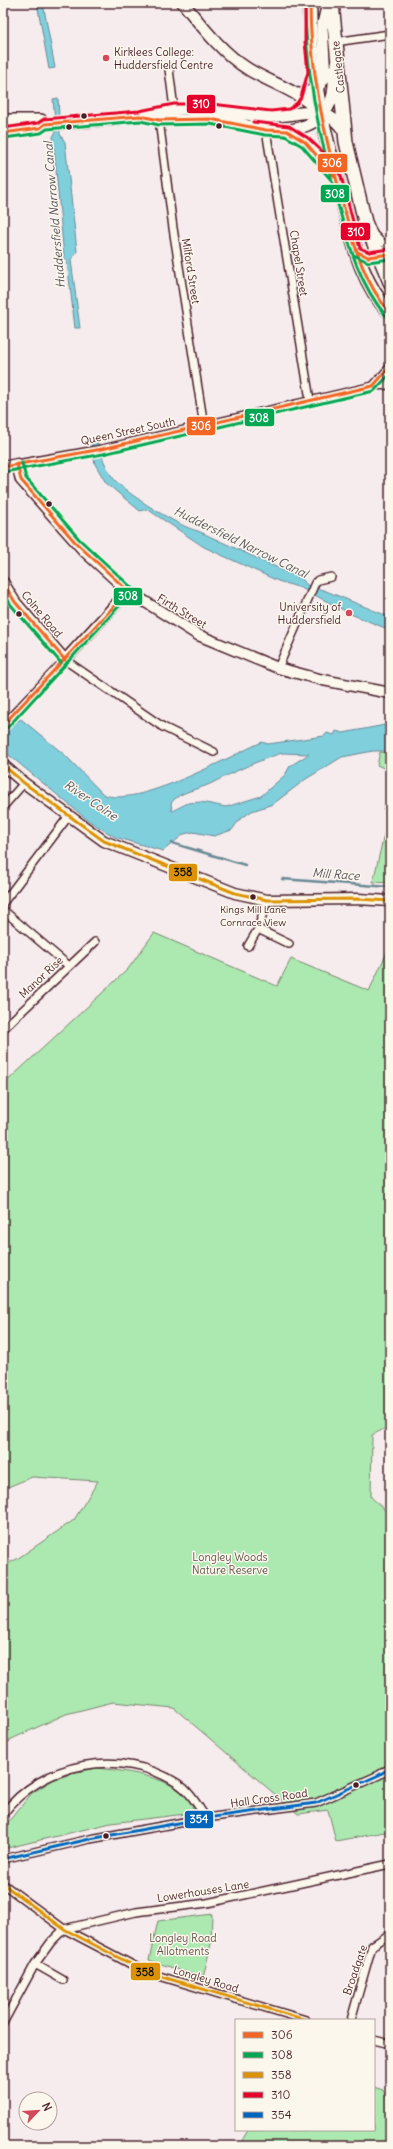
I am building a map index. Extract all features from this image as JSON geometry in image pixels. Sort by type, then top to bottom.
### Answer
[{"type":"highway","points":[[310,3],[310,42],[314,72],[306,94],[321,114],[356,252],[370,284],[390,313]]},
{"type":"highway","name":"Castlegate","points":[[332,3],[335,44],[340,74],[344,131],[365,222],[384,255],[390,282]]},
{"type":"main road","points":[[183,3],[236,61],[247,69],[306,94]]},
{"type":"main road","points":[[291,114],[301,107],[306,94],[322,83],[325,76],[322,28],[328,3]]},
{"type":"main road","points":[[140,116],[159,120],[210,119],[266,130],[287,131],[306,127],[314,122],[328,107],[334,91],[335,44]]},
{"type":"main road","points":[[3,133],[40,128],[45,124],[140,116],[174,109],[211,109],[271,116],[307,111],[331,117],[338,122],[344,131]]},
{"type":"main road","points":[[3,120],[40,120],[45,124]]},
{"type":"main road","points":[[287,131],[309,146],[336,178]]},
{"type":"main road","name":"Queen Street South","points":[[3,467],[17,464]]},
{"type":"main road","name":"Firth Street","points":[[17,464],[21,480],[75,542],[128,591],[198,635],[236,652],[278,668],[323,680],[390,693]]},
{"type":"main road","name":"Colne Road","points":[[3,582],[15,602],[65,660]]},
{"type":"main road","points":[[65,660],[128,591]]},
{"type":"main road","points":[[3,765],[68,817],[104,841],[235,893],[267,900],[358,899],[390,901]]},
{"type":"street","points":[[335,44],[390,34]]},
{"type":"street","points":[[168,69],[174,109]]},
{"type":"street","name":"Milford Street","points":[[159,120],[173,228],[204,426]]},
{"type":"street","name":"Chapel Street","points":[[266,130],[310,400]]},
{"type":"street","points":[[365,222],[381,242],[390,245]]},
{"type":"street","points":[[356,252],[362,256],[384,255]]},
{"type":"street","points":[[377,386],[390,367]]},
{"type":"street","name":"Queen Street South","points":[[17,464],[102,449],[390,382]]},
{"type":"street","name":"Queen Street South","points":[[377,386],[390,385]]},
{"type":"street","points":[[278,668],[315,583],[318,580],[331,577]]},
{"type":"street","points":[[3,724],[65,660],[163,727],[214,752]]},
{"type":"street","points":[[3,807],[24,783]]},
{"type":"street","points":[[3,903],[68,817]]},
{"type":"street","points":[[248,946],[258,929],[267,900]]},
{"type":"street","points":[[3,910],[69,966]]},
{"type":"street","points":[[258,929],[289,944]]},
{"type":"street","name":"Manor Rise","points":[[3,1029],[95,942]]},
{"type":"street","points":[[3,1814],[12,1803],[43,1779],[77,1766],[99,1762],[130,1765],[152,1771],[178,1783],[188,1792],[206,1818]]},
{"type":"street","name":"Hall Cross Road","points":[[3,1859],[90,1839],[206,1818],[316,1803],[379,1776],[390,1768]]},
{"type":"street","name":"Lowerhouses Lane","points":[[64,1929],[136,1912],[207,1903],[390,1864]]},
{"type":"street","name":"Longley Road","points":[[3,1884],[64,1929],[146,1972],[303,2019]]},
{"type":"street","points":[[3,2023],[35,1964],[51,1942],[64,1929]]},
{"type":"street","name":"Broadgate","points":[[351,2019],[372,1946],[390,1934]]},
{"type":"street","points":[[35,1964],[62,1980]]},
{"type":"street","points":[[375,2040],[390,2044]]},
{"type":"green space","points":[[380,752],[390,753],[390,771],[377,765]]},
{"type":"green space","points":[[390,794],[390,883],[373,882],[389,813],[383,809]]},
{"type":"green space","name":"Longley Woods Nature Reserve","points":[[154,933],[277,986],[291,959],[369,991],[390,946],[390,1426],[372,1435],[371,1497],[390,1515],[390,1831],[336,1841],[328,1810],[298,1814],[174,1708],[113,1702],[66,1714],[3,1743],[3,1566],[17,1559],[74,1520],[98,1481],[32,1477],[3,1489],[3,1085],[128,969]]},
{"type":"green space","points":[[96,1768],[138,1774],[154,1778],[168,1784],[180,1791],[189,1801],[194,1813],[111,1823],[3,1849],[4,1827],[32,1793],[53,1780]]},
{"type":"green space","name":"Longley Road Allotments","points":[[212,1914],[211,1944],[203,1978],[149,1960],[158,1921]]},
{"type":"green space","points":[[375,2087],[383,2090],[390,2107],[390,2146],[239,2146],[247,2131],[375,2131]]},
{"type":"water","points":[[37,3],[43,3],[55,68],[49,69]]},
{"type":"water","points":[[58,98],[60,134],[65,142],[77,251],[71,260],[80,328],[75,328],[67,261],[64,257],[53,137],[56,131],[53,99]]},
{"type":"water","points":[[91,443],[98,443],[104,462],[114,479],[129,493],[141,501],[179,524],[198,531],[302,579],[307,585],[326,591],[390,617],[390,630],[353,615],[301,588],[278,581],[204,547],[147,509],[140,511],[106,483],[95,464]]},
{"type":"water","name":"River Colne","points":[[21,719],[65,755],[103,794],[117,797],[136,795],[182,779],[262,742],[268,744],[324,736],[327,733],[334,735],[336,731],[343,733],[385,725],[390,726],[390,751],[373,751],[342,757],[306,779],[273,804],[252,811],[239,820],[232,830],[214,836],[193,832],[184,834],[163,851],[115,837],[89,821],[4,751],[3,736],[11,725]],"holes":[[[282,753],[309,754],[290,766],[285,775],[261,796],[226,807],[201,802],[188,803],[172,811],[171,803],[179,796],[210,784],[254,763]]]},
{"type":"waterway","name":"Mill Race","points":[[172,843],[245,865]]},
{"type":"waterway","name":"Mill Race","points":[[282,879],[390,887]]},
{"type":"transit line","name":"308","points":[[305,3],[307,53],[310,77],[330,173],[349,244],[355,260],[368,289],[386,316]]},
{"type":"transit line","name":"310","points":[[3,128],[38,123],[44,119],[139,111],[174,104],[212,104],[271,111],[289,109],[297,103],[301,97],[308,72],[305,42],[305,3]]},
{"type":"transit line","name":"306","points":[[310,3],[312,53],[315,77],[335,173],[359,258],[372,286],[390,313]]},
{"type":"transit line","name":"306","points":[[3,133],[40,128],[45,124],[140,116],[159,120],[210,119],[266,130],[287,131],[305,142],[336,178]]},
{"type":"transit line","name":"308","points":[[4,138],[41,133],[47,129],[140,121],[159,125],[210,124],[265,135],[285,136],[302,146],[332,181]]},
{"type":"transit line","name":"310","points":[[253,122],[289,126],[308,138],[323,152],[341,176],[360,248],[369,252],[389,249]]},
{"type":"transit line","name":"306","points":[[356,251],[368,257],[390,254]]},
{"type":"transit line","name":"308","points":[[354,255],[368,262],[390,259]]},
{"type":"transit line","name":"306","points":[[3,467],[102,449],[373,386],[390,367]]},
{"type":"transit line","name":"308","points":[[4,472],[103,454],[374,391],[390,374]]},
{"type":"transit line","name":"308","points":[[7,728],[133,591],[131,587],[79,539],[26,478],[22,463]]},
{"type":"transit line","name":"306","points":[[3,725],[128,591],[75,542],[21,480],[17,464]]},
{"type":"transit line","name":"306","points":[[3,582],[15,602],[65,660]]},
{"type":"transit line","name":"308","points":[[3,592],[11,605],[61,663]]},
{"type":"transit line","name":"358","points":[[3,765],[24,783],[104,841],[235,893],[267,900],[358,899],[390,901]]},
{"type":"transit line","name":"354","points":[[3,1859],[90,1839],[206,1818],[316,1803],[379,1775],[390,1768]]},
{"type":"transit line","name":"358","points":[[3,1884],[64,1929],[146,1972],[303,2019]]},
{"type":"place","name":"Kirklees College: Huddersfield Centre","points":[[106,58]]},
{"type":"place","name":"University of Huddersfield","points":[[349,613]]},
{"type":"place","name":"Kings Mill Lane Cornrace View","points":[[253,897]]},
{"type":"water label","name":"Huddersfield Narrow Canal","points":[[54,215]]},
{"type":"water label","name":"Huddersfield Narrow Canal","points":[[241,542]]}]
